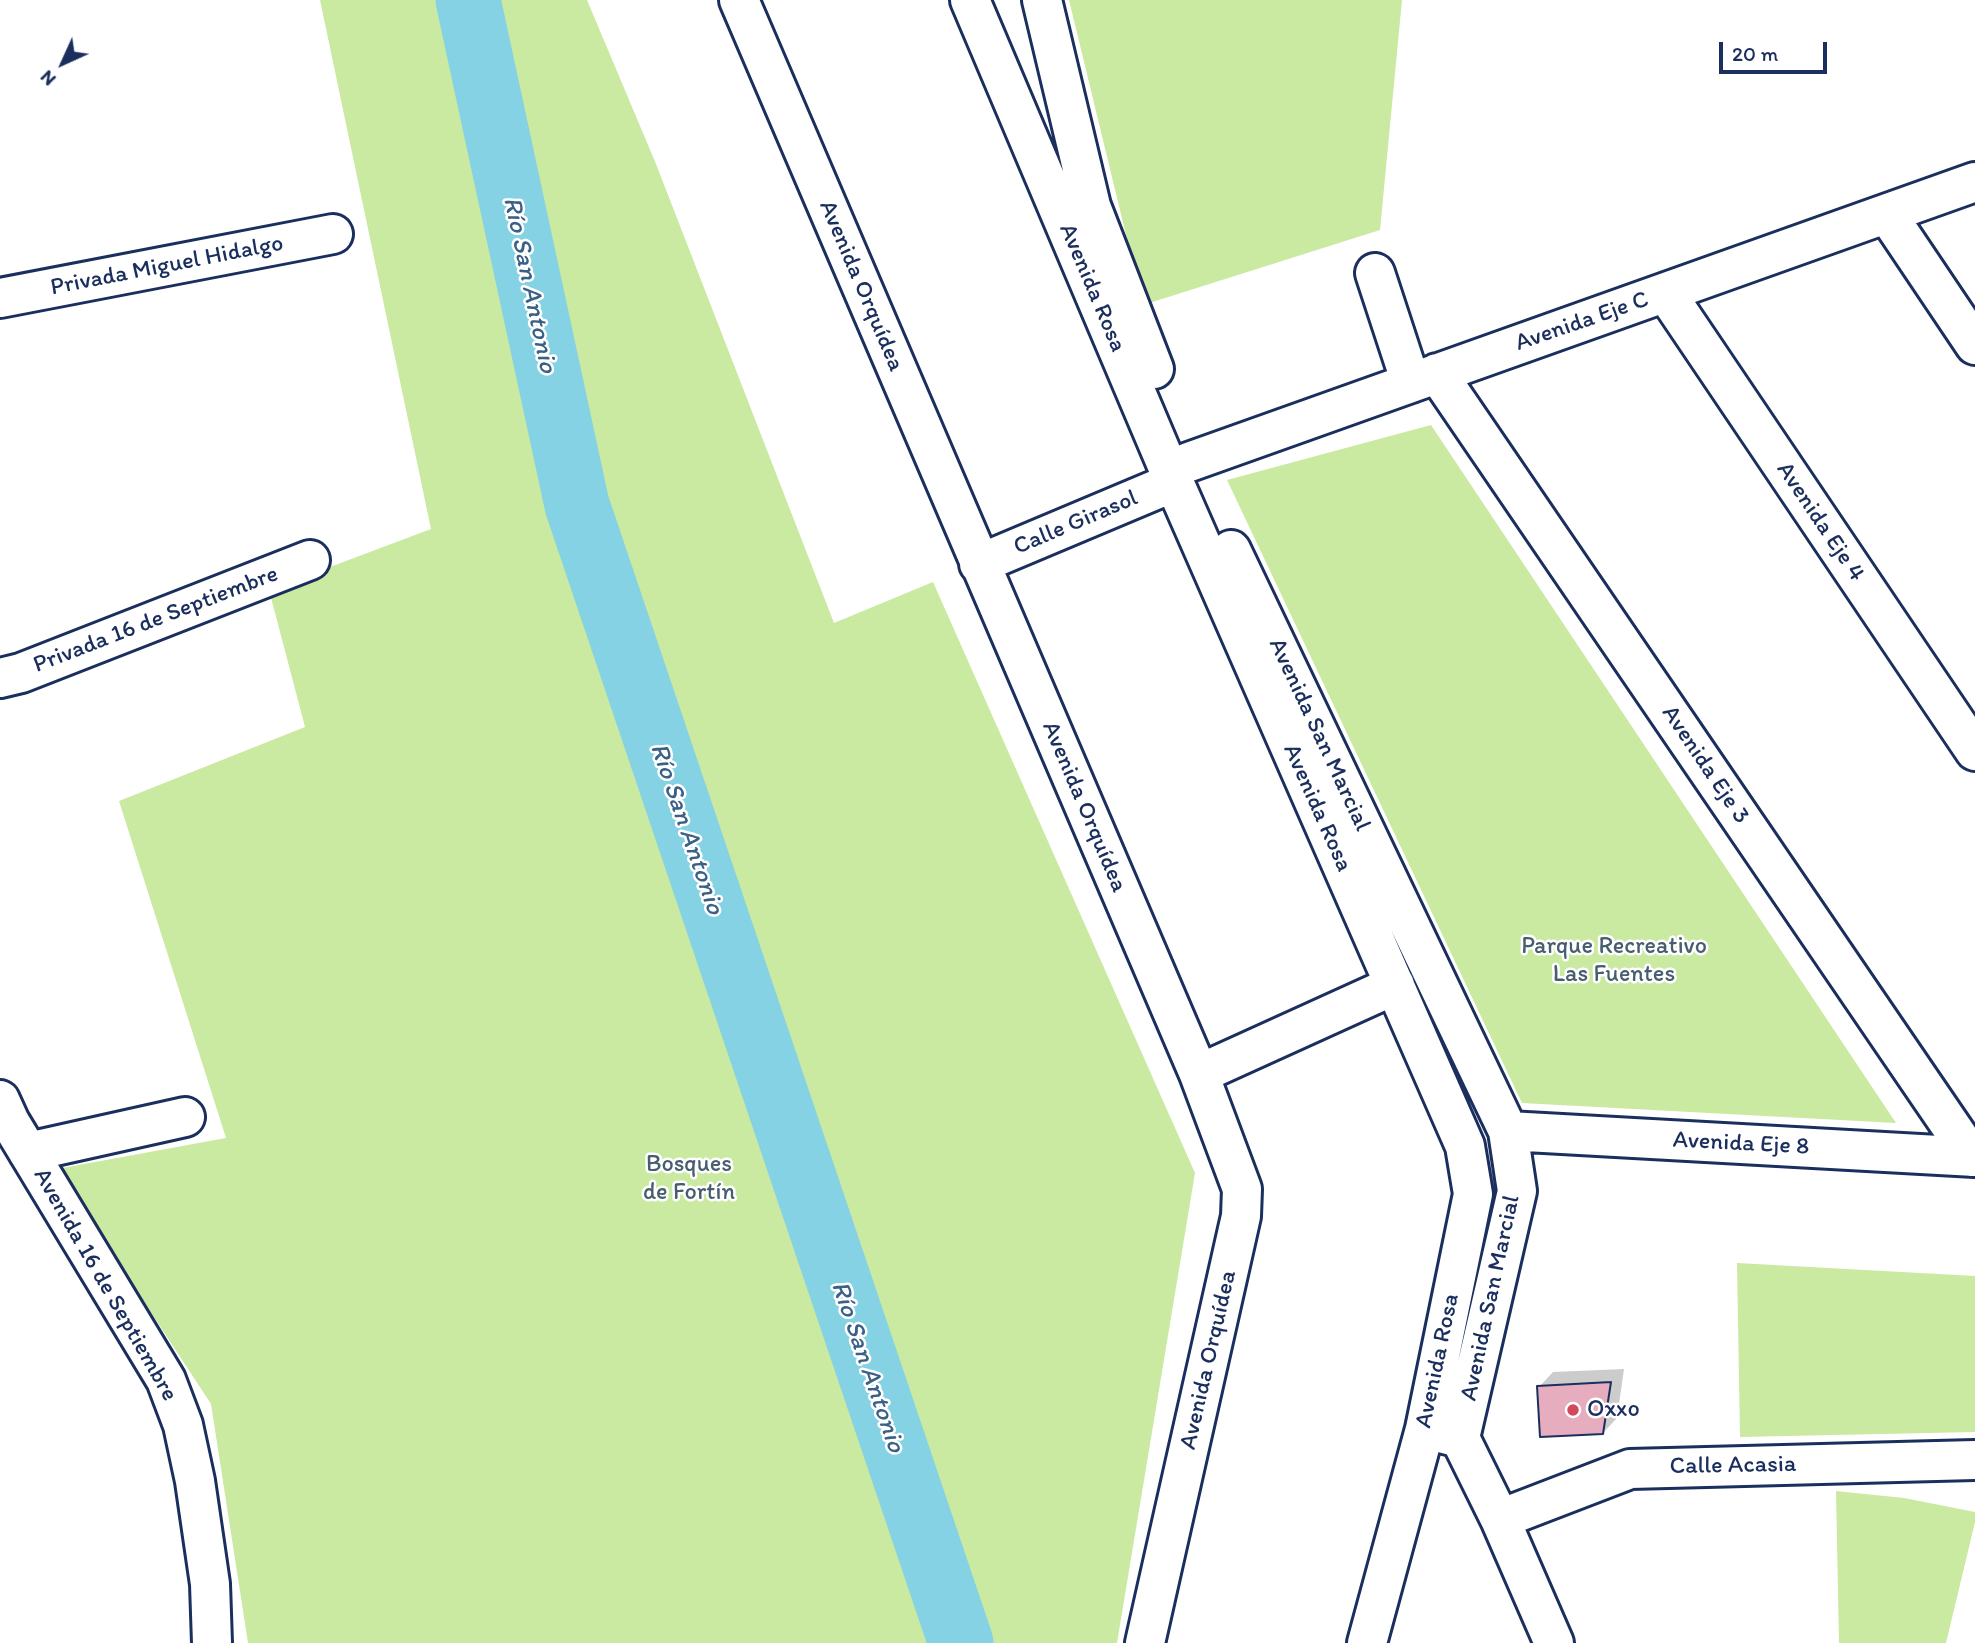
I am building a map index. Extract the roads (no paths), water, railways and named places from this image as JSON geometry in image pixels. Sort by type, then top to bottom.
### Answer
[{"type":"street","name":"Avenida Orquídea","points":[[739,0],[1199,1074],[1242,1189],[1241,1216],[1145,1643]]},
{"type":"street","name":"Avenida Rosa","points":[[971,0],[1182,472],[1395,985],[1465,1146],[1473,1194],[1442,1434],[1367,1643]]},
{"type":"street","name":"Avenida San Marcial","points":[[1042,0],[1091,206],[1182,472],[1508,1131],[1517,1191],[1442,1434]]},
{"type":"street","name":"Avenida Eje C","points":[[1182,472],[1424,378],[1975,182]]},
{"type":"street","points":[[1887,214],[1975,345]]},
{"type":"street","name":"Privada Miguel Hidalgo","points":[[0,298],[333,234]]},
{"type":"street","name":"Avenida Eje 3","points":[[1375,273],[1424,378],[1974,1157]]},
{"type":"street","name":"Avenida Eje 4","points":[[1666,293],[1975,751]]},
{"type":"street","name":"Calle Girasol","points":[[979,564],[1182,472]]},
{"type":"street","name":"Privada 16 de Septiembre","points":[[0,678],[21,673],[310,559]]},
{"type":"street","points":[[1199,1074],[1395,985]]},
{"type":"street","points":[[10,1125],[185,1117]]},
{"type":"street","name":"Avenida 16 de Septiembre","points":[[10,1125],[166,1380],[183,1425],[195,1481],[210,1584],[212,1643]]},
{"type":"street","name":"Avenida Eje 8","points":[[1508,1131],[1974,1157]]},
{"type":"street","points":[[1442,1434],[1500,1519],[1554,1643]]},
{"type":"street","name":"Calle Acasia","points":[[1500,1519],[1630,1469],[1968,1463]]},
{"type":"waterway","name":"Río San Antonio","points":[[468,0],[577,505],[961,1643]]},
{"type":"place","name":"Oxxo","points":[[1573,1410]]},
{"type":"park label","name":"Parque Recreativo Las Fuentes","points":[[1614,961]]},
{"type":"park label","name":"Bosques de Fortín","points":[[689,1179]]}]
